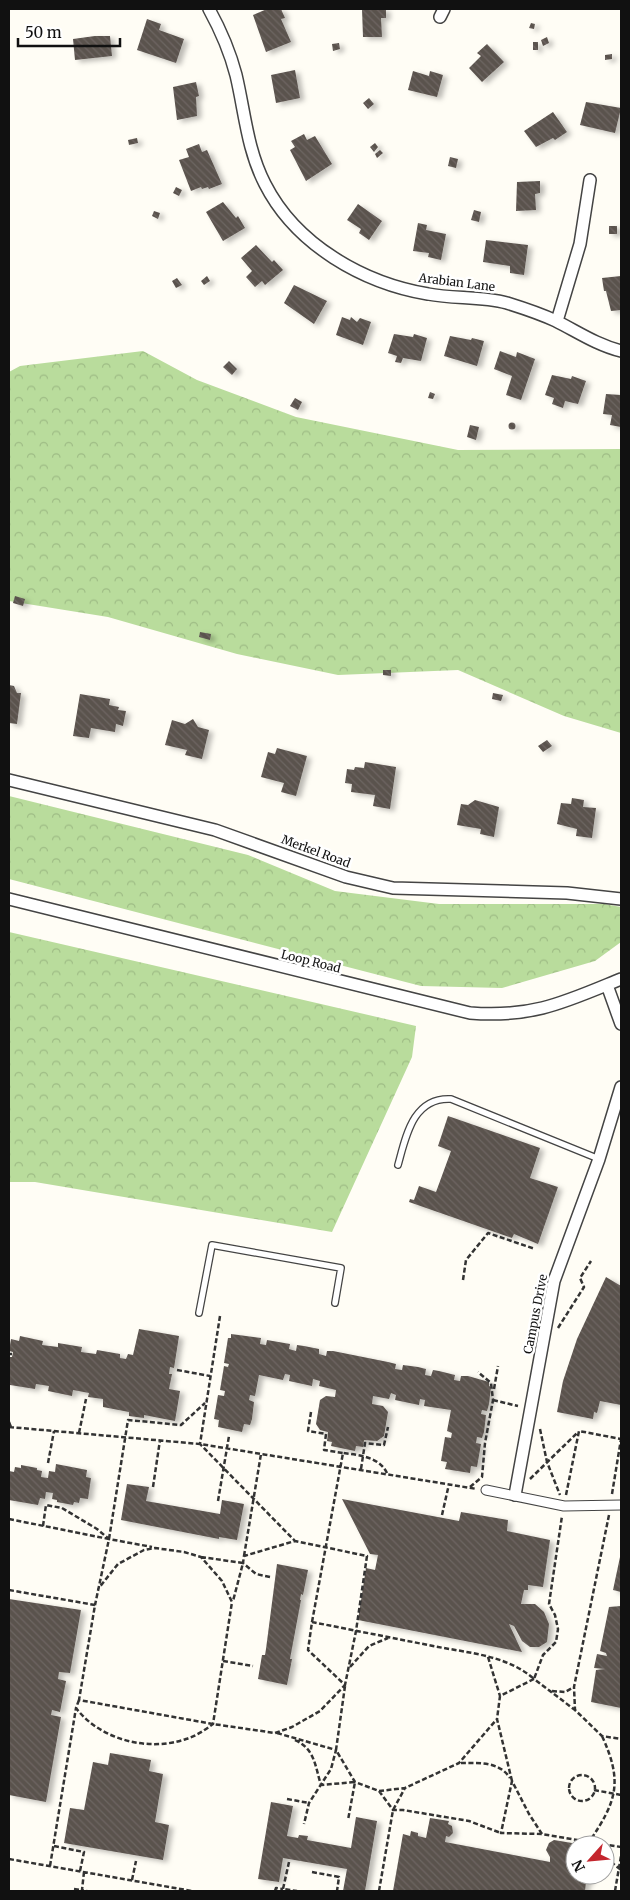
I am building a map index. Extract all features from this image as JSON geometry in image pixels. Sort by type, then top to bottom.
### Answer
[{"type":"street","name":"Arabian Lane","points":[[209,9],[235,73],[246,132],[258,169],[276,202],[303,233],[338,260],[377,281],[428,294],[506,303],[557,321],[585,338],[621,351]]},
{"type":"street","points":[[557,321],[580,244],[590,180]]},
{"type":"street","name":"Merkel Road","points":[[9,780],[215,830],[346,877],[393,888],[567,892],[621,899]]},
{"type":"street","name":"Loop Road","points":[[9,899],[470,1013],[500,1016],[526,1013],[564,1003],[621,979]]},
{"type":"street","name":"Loop Road","points":[[607,985],[621,972]]},
{"type":"street","points":[[607,985],[621,1024]]},
{"type":"street","name":"Campus Drive","points":[[515,1495],[554,1281],[599,1159],[621,1087]]},
{"type":"street","points":[[486,1490],[564,1506],[621,1505]]},
{"type":"lane","points":[[398,1165],[408,1129],[415,1115],[431,1102],[441,1098],[451,1099],[599,1159]]},
{"type":"lane","points":[[199,1314],[212,1245],[341,1268],[335,1303]]},
{"type":"path","points":[[463,1280],[466,1260],[488,1233],[535,1249]]},
{"type":"path","points":[[557,1331],[584,1287],[580,1278],[590,1260]]},
{"type":"path","points":[[200,1444],[220,1316]]},
{"type":"path","points":[[468,1487],[482,1477],[485,1443],[498,1366]]},
{"type":"path","points":[[177,1370],[210,1376]]},
{"type":"path","points":[[478,1372],[491,1383],[494,1390]]},
{"type":"path","points":[[79,1433],[86,1399]]},
{"type":"path","points":[[493,1400],[530,1408]]},
{"type":"path","points":[[50,1866],[76,1708],[109,1539],[128,1420],[180,1425],[206,1402]]},
{"type":"path","points":[[311,1412],[308,1431],[326,1434],[324,1450],[363,1456],[384,1467],[387,1473]]},
{"type":"path","points":[[540,1420],[547,1462],[564,1506]]},
{"type":"path","points":[[9,1422],[10,1427],[200,1444],[486,1490]]},
{"type":"path","points":[[361,1469],[366,1443],[384,1445],[388,1427]]},
{"type":"path","points":[[48,1462],[54,1431]]},
{"type":"path","points":[[515,1495],[579,1431]]},
{"type":"path","points":[[575,1710],[574,1687],[621,1439],[579,1431]]},
{"type":"path","points":[[500,1696],[534,1679],[543,1655],[556,1642],[558,1629],[556,1616],[549,1604],[564,1506],[579,1431]]},
{"type":"path","points":[[218,1501],[229,1436]]},
{"type":"path","points":[[153,1487],[160,1440]]},
{"type":"path","points":[[200,1444],[295,1541]]},
{"type":"path","points":[[213,1724],[232,1602],[244,1556],[261,1453]]},
{"type":"path","points":[[343,1453],[308,1650],[346,1685]]},
{"type":"path","points":[[442,1515],[449,1484]]},
{"type":"path","points":[[42,1526],[46,1504],[62,1508],[98,1529],[109,1539]]},
{"type":"path","points":[[9,1519],[184,1552],[201,1557],[242,1563],[256,1574],[270,1577]]},
{"type":"path","points":[[244,1556],[295,1541],[366,1556],[356,1631],[336,1750],[331,1769],[309,1803],[304,1824]]},
{"type":"path","points":[[98,1589],[118,1564],[144,1550],[155,1548]]},
{"type":"path","points":[[201,1557],[222,1581],[232,1602]]},
{"type":"path","points":[[9,1590],[95,1605]]},
{"type":"path","points":[[312,1622],[499,1659],[524,1670],[575,1710],[602,1736],[614,1769],[614,1794],[604,1821],[594,1835]]},
{"type":"path","points":[[350,1667],[369,1646],[390,1637]]},
{"type":"path","points":[[488,1658],[500,1696],[497,1719],[512,1781],[501,1833]]},
{"type":"path","points":[[223,1661],[253,1666]]},
{"type":"path","points":[[275,1733],[292,1727],[320,1711],[346,1685]]},
{"type":"path","points":[[550,1691],[564,1692],[574,1687]]},
{"type":"path","points":[[79,1700],[275,1733],[336,1750],[356,1782],[348,1820]]},
{"type":"path","points":[[76,1708],[91,1724],[109,1735],[158,1744],[187,1739],[213,1724]]},
{"type":"path","points":[[321,1786],[356,1782],[379,1791],[405,1788],[459,1763],[497,1719]]},
{"type":"path","points":[[602,1736],[621,1739]]},
{"type":"path","points":[[291,1738],[304,1744],[310,1752],[316,1762],[321,1786]]},
{"type":"path","points":[[459,1763],[488,1764],[505,1771],[542,1834]]},
{"type":"path","points":[[578,1774],[583,1774],[593,1780],[594,1790],[587,1801],[581,1802],[570,1796],[569,1782],[578,1774]]},
{"type":"path","points":[[379,1891],[393,1810],[405,1788]]},
{"type":"path","points":[[594,1790],[621,1795]]},
{"type":"path","points":[[379,1791],[393,1810]]},
{"type":"path","points":[[286,1799],[309,1803]]},
{"type":"path","points":[[393,1810],[469,1821],[501,1833],[542,1834],[565,1838]]},
{"type":"path","points":[[54,1846],[84,1852],[82,1890]]},
{"type":"path","points":[[615,1891],[621,1856]]},
{"type":"path","points":[[9,1859],[192,1891]]},
{"type":"path","points":[[132,1880],[136,1861]]},
{"type":"path","points":[[284,1889],[289,1862]]},
{"type":"path","points":[[312,1872],[339,1877],[337,1891]]},
{"type":"path","points":[[275,1891],[276,1888],[297,1891]]},
{"type":"path","points":[[74,1889],[87,1891]]},
{"type":"green space","points":[[143,351],[197,380],[296,417],[458,450],[621,449],[621,733],[564,716],[458,670],[338,675],[237,654],[108,617],[9,601],[9,372],[20,366]]},
{"type":"green space","points":[[9,796],[248,855],[335,891],[439,904],[604,904],[621,907],[621,942],[595,961],[502,988],[421,986],[9,879]]},
{"type":"green space","points":[[9,932],[416,1026],[412,1057],[332,1232],[35,1182],[9,1182]]},
{"type":"building","points":[[267,9],[281,9],[285,18],[281,19],[291,42],[266,52],[253,15]]},
{"type":"building","points":[[362,9],[386,9],[386,18],[381,18],[382,37],[363,37]]},
{"type":"building","points":[[147,19],[161,24],[159,30],[184,39],[176,63],[137,50]]},
{"type":"building","points":[[531,23],[535,24],[534,29],[529,28]]},
{"type":"building","points":[[110,36],[112,56],[75,60],[73,39]]},
{"type":"building","points":[[547,37],[549,43],[543,46],[541,40]]},
{"type":"building","points":[[533,42],[538,42],[538,50],[533,50]]},
{"type":"building","points":[[339,43],[340,49],[333,51],[332,44]]},
{"type":"building","points":[[487,44],[504,62],[482,82],[469,68],[481,56],[477,53]]},
{"type":"building","points":[[612,54],[612,59],[605,60],[605,55]]},
{"type":"building","points":[[295,70],[300,98],[276,103],[271,75]]},
{"type":"building","points":[[413,71],[429,76],[430,71],[443,75],[437,97],[408,90]]},
{"type":"building","points":[[196,82],[199,96],[196,97],[197,116],[177,120],[173,87]]},
{"type":"building","points":[[369,98],[374,104],[368,109],[363,103]]},
{"type":"building","points":[[586,102],[621,108],[615,133],[580,125]]},
{"type":"building","points":[[553,112],[567,132],[555,140],[553,138],[536,147],[524,131]]},
{"type":"building","points":[[304,134],[307,140],[315,136],[332,164],[306,181],[290,150],[295,147],[291,141]]},
{"type":"building","points":[[137,138],[138,143],[129,145],[128,140]]},
{"type":"building","points":[[375,143],[378,147],[374,152],[370,147]]},
{"type":"building","points":[[199,144],[202,152],[207,150],[222,184],[209,189],[208,187],[202,189],[201,187],[191,191],[179,160],[189,157],[186,149]]},
{"type":"building","points":[[380,150],[383,153],[377,158],[375,154]]},
{"type":"building","points":[[450,157],[458,159],[456,168],[448,166]]},
{"type":"building","points":[[540,181],[540,193],[535,194],[536,210],[516,211],[517,182]]},
{"type":"building","points":[[176,187],[182,190],[179,196],[173,193]]},
{"type":"building","points":[[223,202],[236,218],[238,216],[245,228],[223,241],[206,212]]},
{"type":"building","points":[[358,204],[382,221],[369,240],[359,233],[361,229],[347,220]]},
{"type":"building","points":[[474,210],[481,212],[479,222],[471,220]]},
{"type":"building","points":[[154,211],[160,213],[158,219],[152,216]]},
{"type":"building","points":[[418,223],[427,225],[426,230],[446,234],[441,260],[428,257],[429,253],[413,251]]},
{"type":"building","points":[[609,226],[617,226],[617,234],[609,234]]},
{"type":"building","points":[[486,240],[528,245],[524,275],[510,273],[510,266],[483,262]]},
{"type":"building","points":[[256,245],[272,262],[274,260],[283,270],[265,285],[262,281],[255,287],[246,277],[252,271],[241,258]]},
{"type":"building","points":[[207,276],[210,281],[204,285],[201,281]]},
{"type":"building","points":[[621,276],[621,310],[611,311],[602,278]]},
{"type":"building","points":[[177,278],[182,285],[176,288],[172,281]]},
{"type":"building","points":[[294,285],[327,301],[314,324],[284,303]]},
{"type":"building","points":[[342,317],[350,320],[351,317],[357,322],[360,318],[371,322],[363,345],[336,335]]},
{"type":"building","points":[[394,334],[413,337],[414,334],[427,338],[421,361],[403,358],[401,363],[395,362],[397,356],[388,353]]},
{"type":"building","points":[[450,336],[484,341],[477,366],[444,356]]},
{"type":"building","points":[[500,351],[516,357],[517,352],[535,359],[521,400],[506,395],[512,376],[494,369]]},
{"type":"building","points":[[229,361],[237,369],[232,375],[223,367]]},
{"type":"building","points":[[552,375],[571,379],[572,376],[586,381],[578,404],[565,401],[563,408],[552,404],[554,398],[545,395]]},
{"type":"building","points":[[430,392],[435,394],[433,399],[428,398]]},
{"type":"building","points":[[606,394],[621,395],[621,427],[610,425],[612,415],[603,414]]},
{"type":"building","points":[[295,398],[302,402],[298,410],[290,406]]},
{"type":"building","points":[[512,422],[516,426],[512,430],[508,426]]},
{"type":"building","points":[[470,425],[479,427],[476,440],[467,437]]},
{"type":"building","points":[[15,596],[25,599],[23,606],[13,603]]},
{"type":"building","points":[[200,632],[211,634],[210,640],[199,637]]},
{"type":"building","points":[[383,670],[391,670],[391,676],[383,675]]},
{"type":"building","points":[[9,685],[14,686],[17,693],[21,693],[17,724],[9,723]]},
{"type":"building","points":[[493,693],[503,695],[501,701],[492,699]]},
{"type":"building","points":[[80,694],[110,699],[109,705],[119,707],[118,710],[126,711],[123,726],[116,724],[115,732],[91,728],[89,738],[73,736]]},
{"type":"building","points":[[193,719],[198,727],[209,730],[202,759],[185,755],[187,750],[165,745],[172,720],[185,724]]},
{"type":"building","points":[[547,740],[552,746],[543,752],[538,746]]},
{"type":"building","points":[[277,748],[307,756],[296,796],[281,792],[284,783],[261,777],[268,752],[275,754]]},
{"type":"building","points":[[365,762],[396,767],[390,809],[373,806],[375,795],[351,792],[352,784],[345,783],[347,769],[354,770],[355,767],[364,768]]},
{"type":"building","points":[[572,798],[584,800],[583,807],[596,808],[592,838],[576,836],[577,829],[557,824],[561,803],[571,804]]},
{"type":"building","points":[[475,800],[499,807],[494,837],[480,834],[481,829],[457,825],[461,804],[468,805]]},
{"type":"building","points":[[448,1116],[540,1148],[530,1178],[558,1187],[538,1244],[514,1234],[512,1238],[409,1202],[410,1199],[414,1200],[419,1186],[436,1192],[451,1151],[438,1146]]},
{"type":"building","points":[[606,1277],[621,1286],[621,1405],[600,1401],[597,1413],[594,1412],[593,1419],[557,1412],[563,1381],[577,1339]]},
{"type":"building","points":[[139,1329],[179,1336],[174,1368],[170,1367],[169,1374],[172,1374],[169,1389],[180,1391],[175,1421],[144,1415],[144,1418],[129,1416],[129,1412],[103,1407],[103,1399],[88,1397],[89,1393],[73,1390],[72,1396],[48,1391],[49,1386],[36,1384],[35,1389],[10,1385],[9,1357],[12,1357],[13,1352],[9,1351],[11,1339],[19,1341],[20,1336],[43,1341],[42,1345],[58,1347],[58,1343],[82,1347],[81,1352],[96,1354],[97,1350],[120,1354],[120,1358],[126,1359],[128,1354],[133,1355]]},
{"type":"building","points":[[231,1334],[261,1338],[260,1344],[266,1345],[267,1340],[290,1344],[289,1349],[296,1351],[297,1345],[319,1349],[319,1354],[326,1356],[327,1351],[333,1351],[388,1362],[396,1364],[395,1369],[402,1370],[403,1365],[418,1367],[426,1369],[425,1375],[431,1376],[433,1370],[455,1375],[454,1380],[460,1381],[461,1376],[468,1376],[489,1382],[491,1387],[489,1404],[487,1411],[482,1410],[481,1414],[486,1415],[484,1432],[482,1438],[477,1437],[476,1443],[481,1444],[477,1467],[471,1466],[470,1473],[445,1469],[447,1462],[441,1461],[445,1437],[451,1438],[452,1433],[447,1431],[451,1410],[424,1406],[425,1400],[420,1399],[419,1405],[395,1400],[396,1395],[391,1393],[389,1399],[373,1396],[372,1404],[383,1406],[388,1412],[384,1436],[377,1441],[364,1440],[363,1447],[356,1446],[355,1451],[331,1446],[332,1442],[327,1441],[328,1432],[320,1430],[316,1424],[320,1400],[326,1396],[335,1397],[336,1390],[319,1386],[320,1381],[313,1379],[312,1386],[289,1381],[290,1375],[285,1374],[283,1380],[259,1375],[255,1396],[250,1395],[249,1400],[254,1402],[252,1419],[250,1425],[244,1424],[242,1432],[218,1427],[219,1420],[214,1419],[218,1395],[224,1396],[225,1391],[220,1390],[224,1366],[228,1367],[229,1364],[224,1363],[228,1338],[231,1338]]},
{"type":"building","points":[[56,1464],[87,1470],[86,1477],[91,1478],[88,1499],[80,1498],[79,1503],[74,1502],[73,1505],[57,1502],[57,1500],[52,1499],[53,1493],[46,1492],[45,1499],[40,1498],[38,1505],[9,1500],[9,1471],[14,1472],[15,1467],[21,1468],[21,1465],[37,1468],[37,1470],[42,1471],[41,1477],[48,1478],[49,1471],[55,1472]]},
{"type":"building","points":[[127,1484],[149,1487],[146,1501],[220,1514],[222,1500],[244,1504],[237,1540],[219,1537],[219,1539],[121,1520]]},
{"type":"building","points":[[342,1499],[459,1521],[461,1512],[508,1520],[507,1531],[550,1540],[543,1587],[528,1585],[528,1590],[524,1590],[521,1604],[535,1604],[544,1612],[549,1624],[547,1642],[539,1647],[530,1647],[522,1641],[514,1626],[509,1624],[522,1652],[358,1620],[366,1568],[375,1570],[378,1555],[370,1554]]},
{"type":"building","points":[[621,1557],[621,1592],[613,1590]]},
{"type":"building","points":[[277,1564],[308,1570],[303,1595],[301,1594],[287,1685],[258,1679],[262,1655],[265,1655],[266,1649]]},
{"type":"building","points":[[9,1599],[81,1610],[70,1673],[59,1672],[58,1679],[66,1681],[60,1712],[52,1710],[51,1715],[61,1717],[46,1802],[9,1795]]},
{"type":"building","points":[[621,1606],[621,1708],[591,1702],[596,1670],[605,1669],[594,1668],[597,1654],[607,1656],[606,1653],[600,1651],[609,1607]]},
{"type":"building","points":[[110,1753],[151,1760],[149,1771],[163,1774],[155,1822],[169,1825],[163,1860],[64,1843],[70,1808],[84,1810],[93,1762],[108,1765]]},
{"type":"building","points":[[271,1802],[293,1806],[287,1836],[298,1838],[299,1835],[308,1836],[307,1840],[351,1848],[356,1817],[377,1821],[365,1891],[343,1891],[347,1869],[283,1858],[279,1882],[258,1879]]},
{"type":"building","points":[[430,1818],[449,1821],[448,1824],[452,1826],[453,1833],[449,1837],[446,1836],[445,1842],[550,1862],[550,1857],[546,1850],[549,1843],[554,1840],[565,1842],[565,1885],[586,1885],[585,1891],[393,1891],[403,1834],[410,1836],[411,1831],[418,1833],[418,1836],[426,1838]]}]
